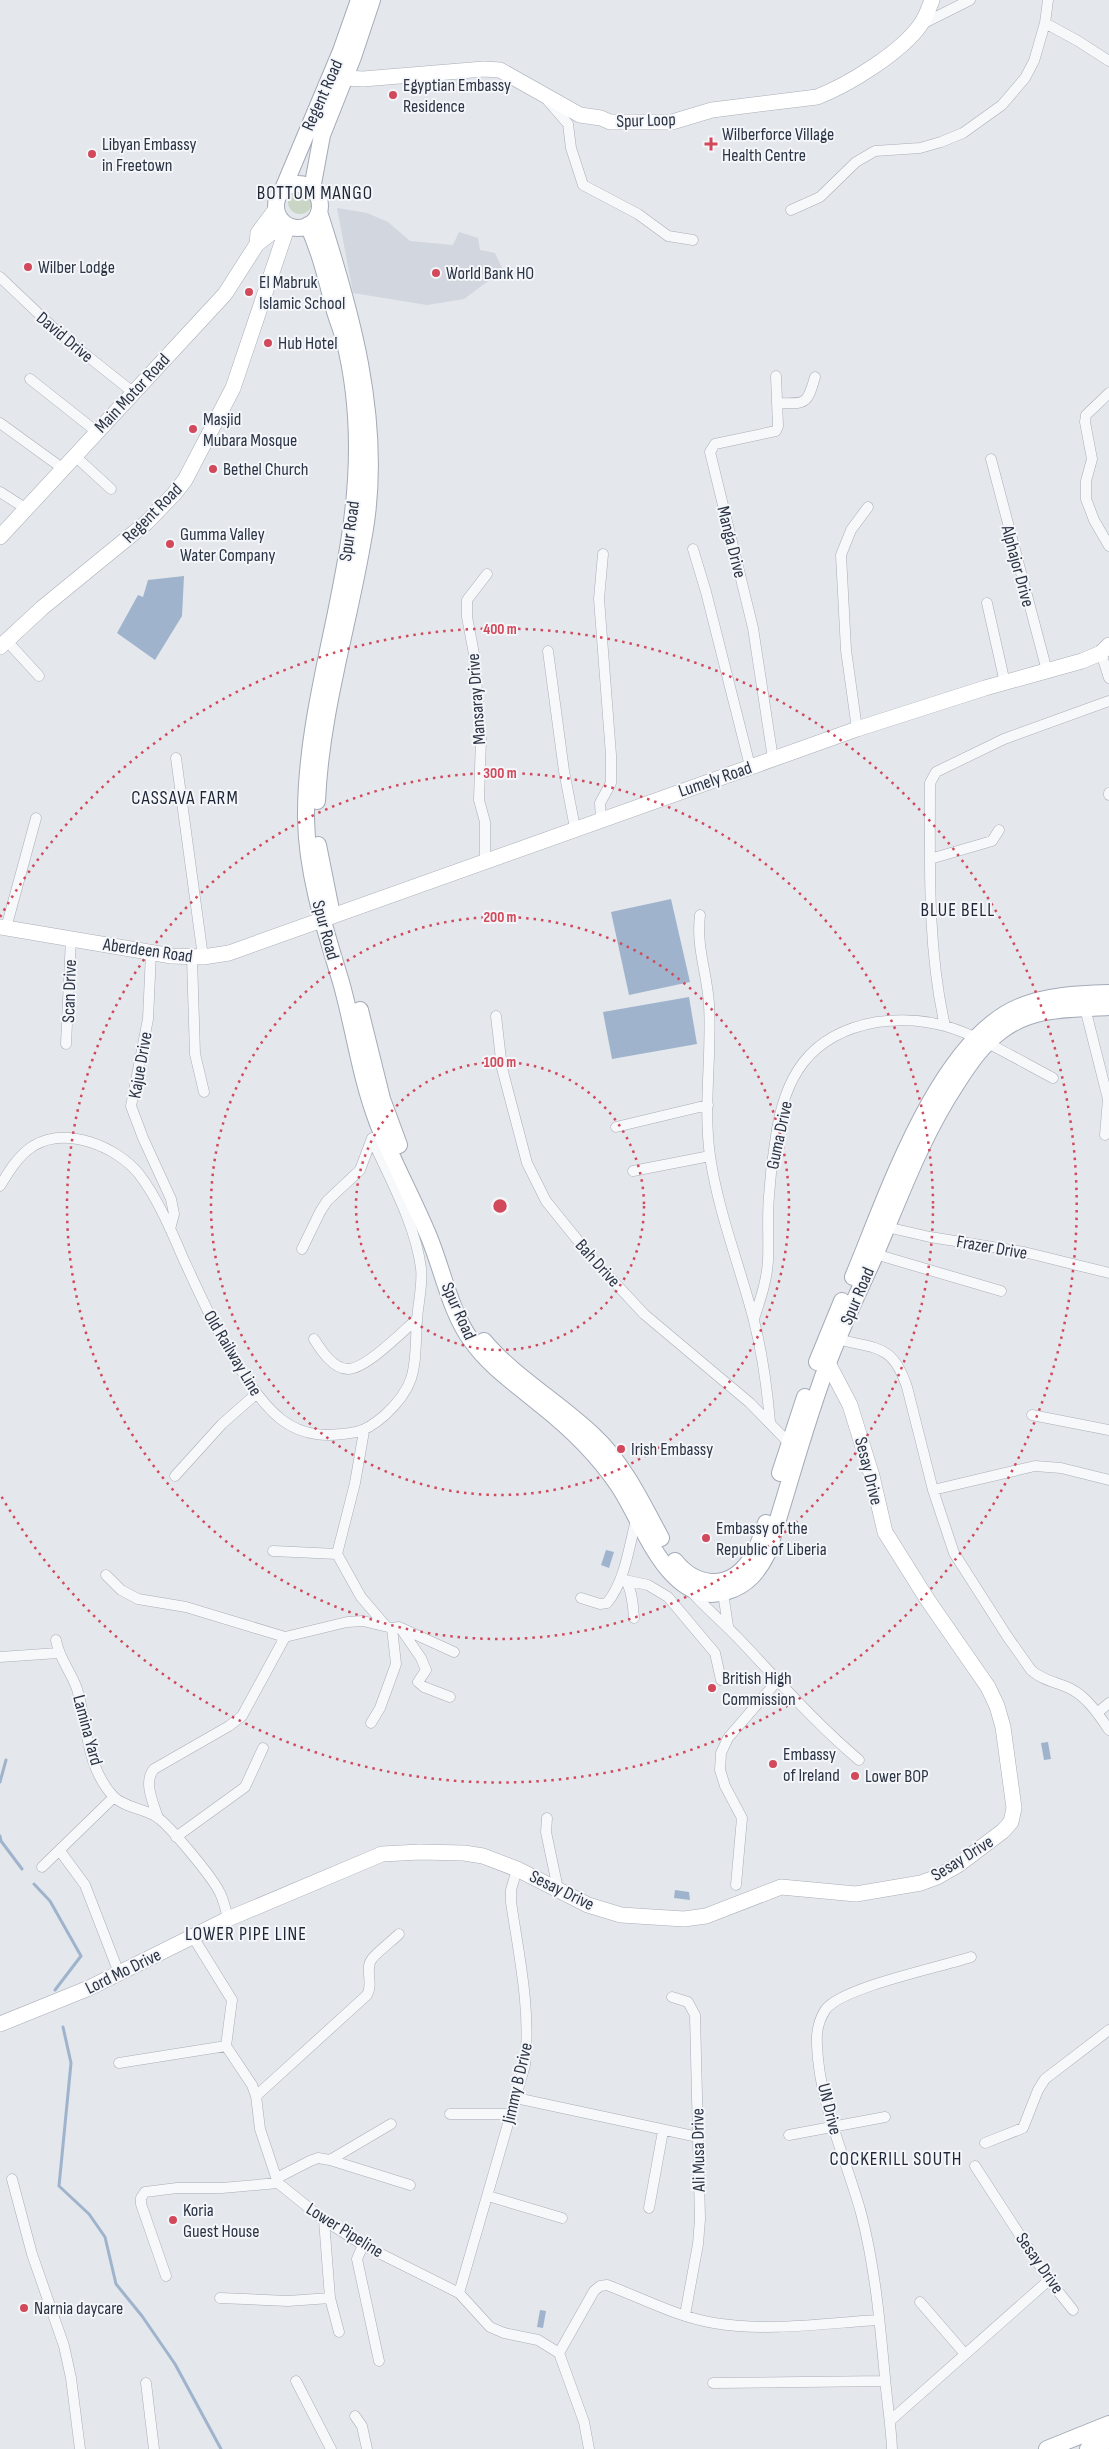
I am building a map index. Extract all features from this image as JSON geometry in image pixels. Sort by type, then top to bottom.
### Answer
[{"type":"main road","name":"Regent Road","points":[[312,189],[322,135],[359,0]]},
{"type":"main road","name":"Regent Road","points":[[283,189],[338,76],[372,0]]},
{"type":"main road","points":[[298,184],[312,189],[318,199],[319,212],[316,218],[308,225],[298,228],[282,219],[278,195],[283,189],[298,184]]},
{"type":"main road","name":"Spur Road","points":[[319,212],[366,402],[369,488],[359,562],[323,711],[316,820],[327,917],[377,1120],[422,1220],[456,1313],[467,1336],[577,1436],[599,1459],[619,1486],[669,1572],[689,1589],[709,1594],[723,1593],[739,1587],[752,1578],[767,1554],[781,1488],[824,1360],[879,1226],[939,1088],[980,1041],[994,1021],[1019,1007],[1041,1000],[1109,993]]},
{"type":"main road","name":"Spur Road","points":[[308,225],[349,335]]},
{"type":"main road","name":"Spur Road","points":[[327,917],[389,1120],[438,1232],[470,1320],[496,1361],[596,1437],[630,1482],[674,1559],[684,1571],[694,1578],[705,1582],[728,1579],[745,1567],[757,1548],[781,1488]]},
{"type":"main road","name":"Spur Road","points":[[980,1041],[1023,1017],[1043,1011],[1109,1007]]},
{"type":"main road","name":"Spur Road","points":[[861,1269],[875,1254],[879,1226]]},
{"type":"main road","points":[[1047,2449],[1109,2424]]},
{"type":"main road","points":[[1088,2449],[1109,2440]]},
{"type":"street","name":"Spur Loop","points":[[338,76],[363,79],[484,69],[500,70],[580,115],[601,118],[610,122],[672,122],[712,110],[817,97],[864,74],[891,53],[921,25],[932,0]]},
{"type":"street","points":[[921,25],[970,0]]},
{"type":"street","points":[[791,210],[820,197],[856,162],[875,151],[920,148],[941,142],[963,133],[1002,105],[1025,78],[1034,61],[1045,23],[1048,0]]},
{"type":"street","points":[[1045,23],[1109,61]]},
{"type":"street","points":[[543,94],[568,124],[571,148],[583,185],[638,214],[668,236],[693,240]]},
{"type":"street","name":"Main Motor Road","points":[[2,530],[75,456],[225,294],[256,244],[258,232],[282,219]]},
{"type":"street","name":"Regent Road","points":[[3,644],[42,608],[146,523],[185,480],[233,388],[282,219]]},
{"type":"street","name":"David Drive","points":[[0,277],[61,335],[134,393]]},
{"type":"street","name":"Manga Drive","points":[[773,759],[753,628],[710,452],[714,444],[776,430],[778,426],[776,376]]},
{"type":"street","points":[[777,403],[802,403],[809,398],[815,377]]},
{"type":"street","points":[[30,379],[97,432]]},
{"type":"street","points":[[1109,393],[1086,415],[1085,422],[1092,459],[1086,481],[1086,499],[1094,520],[1109,546]]},
{"type":"street","points":[[0,423],[62,468]]},
{"type":"street","points":[[75,456],[111,489]]},
{"type":"street","name":"Alphajor Drive","points":[[991,459],[1046,672]]},
{"type":"street","points":[[0,492],[25,508]]},
{"type":"street","points":[[857,730],[846,650],[841,555],[851,530],[868,507]]},
{"type":"street","points":[[693,549],[706,592],[750,766]]},
{"type":"street","points":[[601,819],[600,804],[609,788],[611,774],[599,599],[603,554]]},
{"type":"street","name":"Mansaray Drive","points":[[485,861],[485,822],[479,800],[481,739],[474,654],[467,617],[468,600],[486,574]]},
{"type":"street","points":[[987,603],[1004,683]]},
{"type":"street","points":[[3,644],[39,676]]},
{"type":"street","points":[[1105,649],[1109,678]]},
{"type":"street","name":"Lumely Road","points":[[327,917],[750,766],[1004,683],[1046,672],[1105,649]]},
{"type":"street","points":[[548,651],[564,771],[575,828]]},
{"type":"street","points":[[945,1026],[938,987],[930,859],[930,783],[936,772],[1004,739],[1109,701]]},
{"type":"street","points":[[176,758],[198,958],[195,1054],[204,1092]]},
{"type":"street","points":[[3,927],[36,818]]},
{"type":"street","points":[[930,859],[992,840],[999,830]]},
{"type":"street","points":[[700,915],[698,945],[709,1003],[708,1105],[710,1156],[731,1242],[754,1319],[762,1359],[770,1422]]},
{"type":"street","name":"Aberdeen Road","points":[[3,927],[198,958],[258,944],[327,917]]},
{"type":"street","name":"Scan Drive","points":[[66,1044],[71,938]]},
{"type":"street","name":"Kajue Drive","points":[[151,952],[148,1019],[131,1106],[143,1138],[171,1199],[174,1214],[170,1229]]},
{"type":"street","points":[[1085,1008],[1108,1099],[1105,1135]]},
{"type":"street","name":"Bah Drive","points":[[496,1016],[500,1060],[527,1163],[546,1201],[581,1245],[644,1314],[770,1422],[794,1445]]},
{"type":"street","name":"Guma Drive","points":[[754,1319],[763,1293],[768,1262],[768,1196],[775,1141],[787,1096],[803,1061],[823,1041],[854,1026],[888,1021],[928,1022],[945,1026],[980,1041],[1054,1078]]},
{"type":"street","points":[[616,1127],[708,1105]]},
{"type":"street","points":[[302,1249],[327,1201],[360,1170],[377,1120]]},
{"type":"street","name":"Old Railway Line","points":[[0,1186],[22,1155],[35,1145],[67,1138],[81,1139],[124,1160],[138,1174],[170,1229],[215,1326],[256,1394],[281,1419],[298,1430],[315,1435],[337,1436],[364,1431],[398,1403],[411,1382],[415,1363],[421,1270],[416,1247],[405,1214],[372,1138]]},
{"type":"street","points":[[633,1171],[710,1156]]},
{"type":"street","name":"Frazer Drive","points":[[879,1226],[930,1237],[1024,1252],[1109,1273]]},
{"type":"street","points":[[875,1254],[1001,1291]]},
{"type":"street","points":[[314,1339],[338,1366],[348,1369],[360,1365],[375,1355],[417,1319]]},
{"type":"street","points":[[833,1337],[879,1348],[891,1356],[901,1371],[946,1534],[964,1570],[1031,1670],[1045,1680],[1071,1689],[1081,1696],[1097,1713],[1109,1730]]},
{"type":"street","name":"Sesay Drive","points":[[382,1854],[400,1852],[464,1853],[483,1856],[517,1868],[588,1905],[621,1915],[676,1919],[706,1916],[781,1887],[856,1894],[921,1883],[958,1866],[1003,1831],[1011,1822],[1014,1808],[1013,1788],[1003,1727],[997,1706],[988,1686],[927,1598],[885,1532],[861,1436],[846,1397],[824,1360]]},
{"type":"street","points":[[175,1476],[222,1424],[256,1394]]},
{"type":"street","points":[[1032,1415],[1109,1430]]},
{"type":"street","points":[[364,1431],[355,1483],[337,1554],[361,1597],[392,1626],[421,1658],[426,1670],[418,1682],[424,1688],[450,1697]]},
{"type":"street","points":[[934,1490],[1035,1466],[1061,1468],[1109,1480]]},
{"type":"street","points":[[582,1598],[600,1604],[607,1603],[623,1578],[637,1517]]},
{"type":"street","points":[[273,1551],[337,1554]]},
{"type":"street","points":[[106,1575],[121,1590],[138,1599],[186,1607],[285,1637],[347,1622],[363,1621],[392,1626],[454,1652]]},
{"type":"street","points":[[623,1578],[633,1605],[634,1618]]},
{"type":"street","points":[[623,1578],[648,1585],[668,1597],[715,1653],[722,1680]]},
{"type":"street","points":[[689,1589],[710,1612],[728,1626],[822,1728],[859,1760]]},
{"type":"street","points":[[723,1593],[728,1626]]},
{"type":"street","points":[[371,1723],[380,1708],[396,1664],[392,1626]]},
{"type":"street","points":[[158,1818],[149,1785],[149,1775],[154,1769],[229,1726],[242,1716],[285,1637]]},
{"type":"street","name":"Lamina Yard","points":[[56,1640],[58,1653],[77,1688],[91,1756],[114,1797]]},
{"type":"street","points":[[0,1657],[58,1653]]},
{"type":"street","points":[[736,1886],[742,1818],[725,1786],[720,1770],[721,1753],[728,1738],[778,1680]]},
{"type":"street","points":[[1097,1713],[1109,1703]]},
{"type":"street","points":[[176,1837],[245,1787],[263,1748]]},
{"type":"street","points":[[42,1867],[114,1797],[158,1818],[176,1837],[213,1881],[221,1895],[228,1919]]},
{"type":"street","points":[[547,1818],[546,1832],[558,1890]]},
{"type":"street","points":[[60,1851],[85,1885],[120,1973]]},
{"type":"street","name":"Lord Mo Drive","points":[[0,2024],[120,1973],[228,1919],[382,1854]]},
{"type":"street","name":"Jimmy B Drive","points":[[459,2293],[525,2065],[528,2037],[526,2003],[511,1902],[517,1868]]},
{"type":"street","points":[[256,2096],[367,1994],[370,1989],[369,1971],[372,1958],[400,1934]]},
{"type":"street","points":[[192,1936],[232,2000],[226,2046],[248,2076],[256,2096],[260,2129],[278,2180]]},
{"type":"street","name":"UN Drive","points":[[892,2449],[891,2420],[878,2320],[861,2214],[833,2127],[817,2045],[819,2023],[827,2008],[841,1998],[861,1990],[971,1957]]},
{"type":"street","name":"Ali Musa Drive","points":[[672,1997],[692,2005],[695,2015],[698,2244],[685,2315]]},
{"type":"street","points":[[985,2143],[1023,2128],[1038,2090],[1045,2079],[1109,2030]]},
{"type":"street","points":[[118,2063],[226,2046]]},
{"type":"street","points":[[516,2098],[698,2137]]},
{"type":"street","points":[[450,2114],[510,2114]]},
{"type":"street","points":[[789,2135],[885,2118]]},
{"type":"street","points":[[330,2160],[391,2124]]},
{"type":"street","points":[[649,2208],[663,2131]]},
{"type":"street","points":[[166,2276],[141,2204],[141,2198],[145,2192],[169,2189],[222,2188],[278,2180],[318,2158],[410,2185]]},
{"type":"street","name":"Sesay Drive","points":[[976,2166],[1049,2280],[1073,2310]]},
{"type":"street","points":[[12,2178],[32,2254],[64,2346],[71,2378],[80,2449]]},
{"type":"street","name":"Lower Pipeline","points":[[278,2180],[324,2220],[363,2245],[459,2293],[490,2327],[504,2333],[538,2340],[559,2353]]},
{"type":"street","points":[[488,2196],[562,2218]]},
{"type":"street","points":[[324,2220],[330,2298],[339,2332]]},
{"type":"street","points":[[363,2245],[357,2259],[379,2361]]},
{"type":"street","points":[[891,2420],[1049,2280]]},
{"type":"street","points":[[589,2449],[584,2422],[559,2353],[594,2291],[600,2286],[606,2285],[685,2315],[713,2323],[739,2326],[878,2320]]},
{"type":"street","points":[[220,2298],[288,2302],[330,2298]]},
{"type":"street","points":[[920,2302],[965,2354]]},
{"type":"street","points":[[296,2380],[331,2449]]},
{"type":"street","points":[[713,2383],[885,2381]]},
{"type":"street","points":[[146,2383],[154,2449]]},
{"type":"street","points":[[355,2416],[362,2426],[367,2449]]},
{"type":"shaded area","points":[[337,208],[367,213],[388,222],[410,241],[453,245],[459,232],[478,238],[480,250],[495,253],[503,270],[464,299],[427,305],[353,293]]},
{"type":"green space","points":[[300,190],[308,194],[312,202],[308,210],[300,214],[292,210],[288,202],[292,194]]},
{"type":"water","points":[[184,576],[182,616],[155,660],[117,633],[138,595],[143,597],[148,580]]},
{"type":"water","points":[[671,899],[690,982],[629,995],[611,912]]},
{"type":"water","points":[[689,997],[697,1044],[612,1059],[603,1012]]},
{"type":"water","points":[[606,1550],[614,1552],[609,1568],[601,1565]]},
{"type":"water","points":[[1048,1742],[1051,1759],[1044,1760],[1041,1743]]},
{"type":"water","points":[[675,1890],[689,1892],[690,1900],[674,1898]]},
{"type":"water","points":[[540,2310],[546,2311],[543,2328],[537,2327]]},
{"type":"waterway","points":[[0,1782],[6,1760]]},
{"type":"waterway","points":[[0,1836],[1,1841],[22,1869]]},
{"type":"waterway","points":[[34,1884],[50,1901],[81,1956],[55,1990]]},
{"type":"waterway","points":[[63,2027],[71,2063],[59,2186],[89,2214],[105,2237],[116,2284],[142,2316],[175,2364],[221,2449]]},
{"type":"place","name":"Egyptian Embassy Residence","points":[[393,95]]},
{"type":"place","name":"Wilberforce Village Health Centre","points":[[711,144]]},
{"type":"place","name":"Libyan Embassy in Freetown","points":[[92,154]]},
{"type":"place","name":"Wilber Lodge","points":[[28,267]]},
{"type":"place","name":"World Bank HO","points":[[436,273]]},
{"type":"place","name":"El Mabruk Islamic School","points":[[249,292]]},
{"type":"place","name":"Hub Hotel","points":[[268,343]]},
{"type":"place","name":"Masjid Mubara Mosque","points":[[193,429]]},
{"type":"place","name":"Bethel Church","points":[[213,469]]},
{"type":"place","name":"Gumma Valley Water Company","points":[[170,544]]},
{"type":"place","name":"Irish Embassy","points":[[621,1449]]},
{"type":"place","name":"Embassy of the Republic of Liberia","points":[[706,1538]]},
{"type":"place","name":"British High Commission","points":[[712,1688]]},
{"type":"place","name":"Embassy of Ireland","points":[[773,1764]]},
{"type":"place","name":"Lower BOP","points":[[855,1776]]},
{"type":"place","name":"Koria Guest House","points":[[173,2220]]},
{"type":"place","name":"Narnia daycare","points":[[24,2308]]},
{"type":"district","name":"BOTTOM MANGO","points":[[315,192]]},
{"type":"district","name":"CASSAVA FARM","points":[[185,797]]},
{"type":"district","name":"BLUE BELL","points":[[958,909]]},
{"type":"district","name":"LOWER PIPE LINE","points":[[246,1933]]},
{"type":"district","name":"COCKERILL SOUTH","points":[[896,2158]]}]
